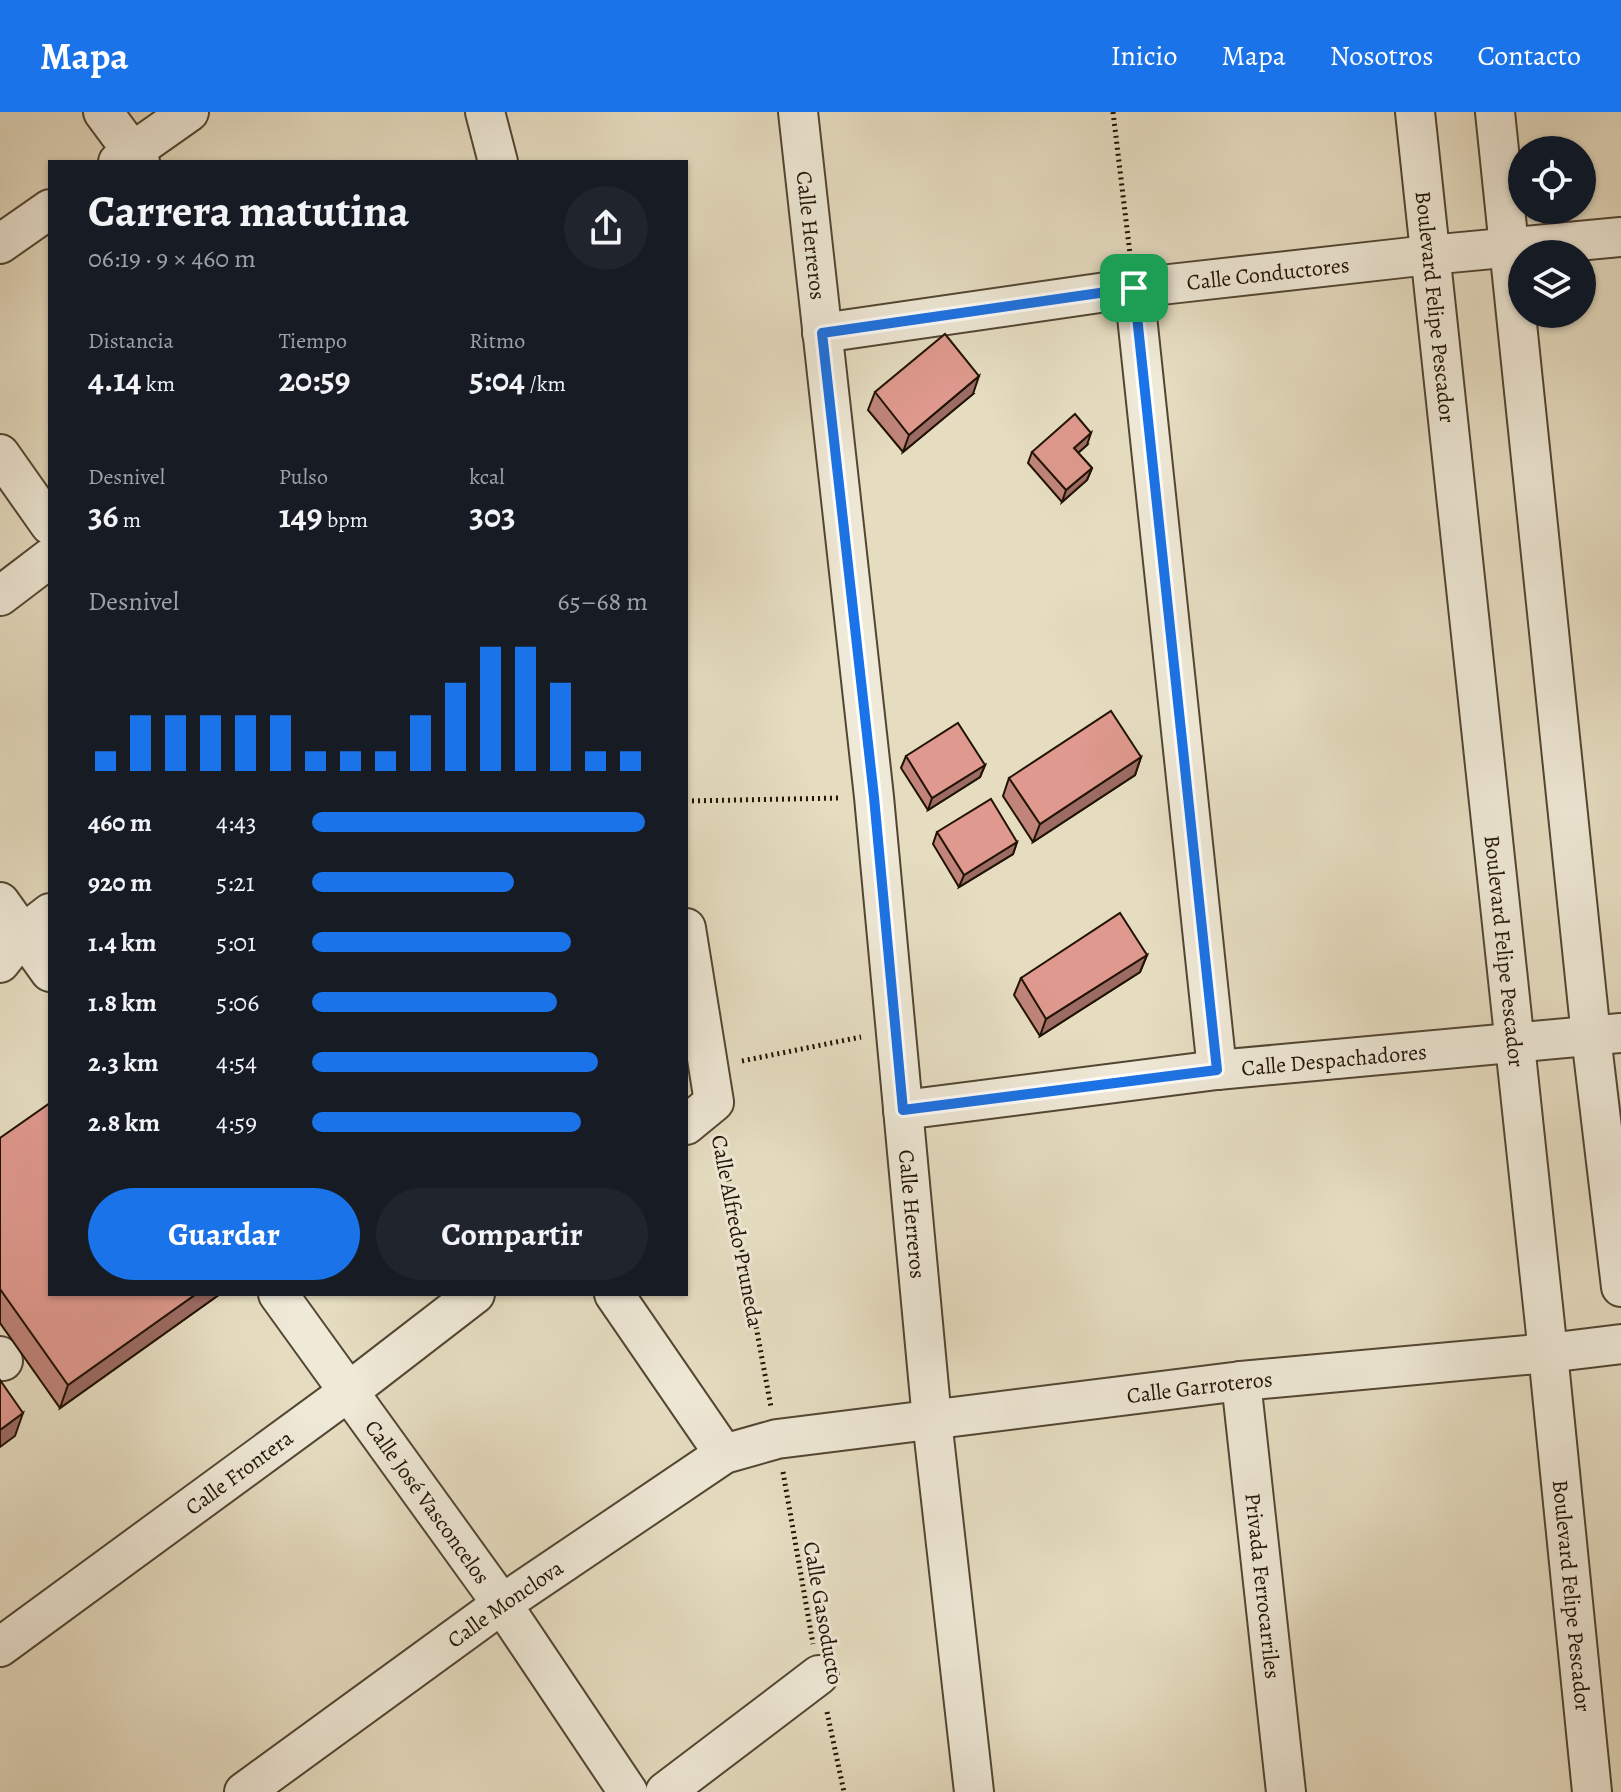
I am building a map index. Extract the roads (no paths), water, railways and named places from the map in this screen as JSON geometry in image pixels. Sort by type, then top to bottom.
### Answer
[{"type":"street","points":[[103,112],[130,159],[189,112]]},
{"type":"street","points":[[485,112],[497,160]]},
{"type":"street","name":"Calle Herreros","points":[[798,112],[874,797],[932,1420],[974,1792]]},
{"type":"street","name":"Boulevard Felipe Pescador","points":[[1415,112],[1592,1792]]},
{"type":"street","points":[[1495,112],[1509,240]]},
{"type":"street","points":[[0,244],[48,210]]},
{"type":"street","name":"Calle Conductores","points":[[1591,240],[1621,237]]},
{"type":"street","name":"Calle Conductores","points":[[822,333],[1134,288],[1508,248]]},
{"type":"street","points":[[1134,288],[1217,1070]]},
{"type":"street","points":[[1520,328],[1606,1034],[1621,1287]]},
{"type":"street","points":[[0,454],[48,522]]},
{"type":"street","points":[[0,596],[48,560]]},
{"type":"street","points":[[0,902],[36,923],[48,965]]},
{"type":"street","points":[[0,963],[36,923]]},
{"type":"street","points":[[688,948],[703,1098]]},
{"type":"street","name":"Calle Despachadores","points":[[903,1110],[1217,1070],[1606,1034]]},
{"type":"street","name":"Calle José Vasconcelos","points":[[279,1296],[502,1604],[628,1792]]},
{"type":"street","name":"Calle Frontera","points":[[0,1647],[348,1392],[472,1296]]},
{"type":"street","points":[[615,1296],[724,1454]]},
{"type":"street","name":"Calle Garroteros","points":[[777,1439],[1241,1381],[1621,1344]]},
{"type":"street","name":"Privada Ferrocarriles","points":[[1241,1381],[1286,1792]]},
{"type":"street","name":"Calle Monclova","points":[[244,1792],[502,1604],[724,1454],[777,1439]]},
{"type":"street","points":[[665,1792],[819,1675]]}]
